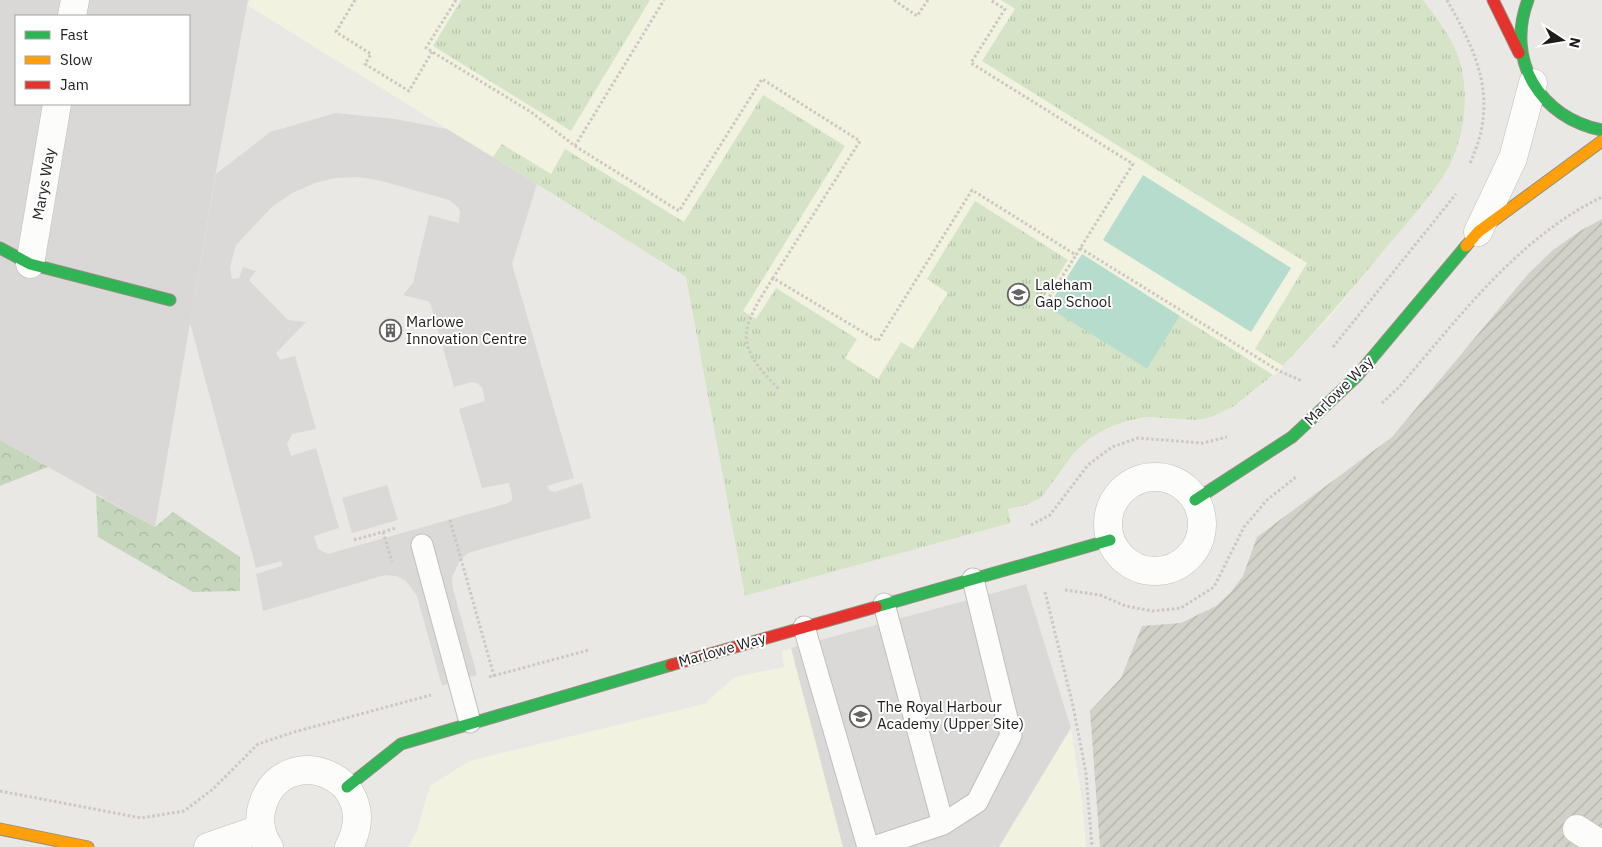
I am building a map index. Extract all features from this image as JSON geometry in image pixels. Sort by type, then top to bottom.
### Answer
[{"type":"street","points":[[72,15],[75,0]]},
{"type":"street","points":[[1492,0],[1529,74],[1553,109],[1581,126],[1602,130]]},
{"type":"street","points":[[1528,0],[1520,34],[1529,74]]},
{"type":"street","name":"Marlowe Way","points":[[1478,232],[1513,158],[1529,74]]},
{"type":"street","name":"Marys Way","points":[[30,264],[58,105]]},
{"type":"street","name":"Marlowe Way","points":[[1195,500],[1292,437],[1356,377],[1478,232],[1602,141]]},
{"type":"street","points":[[0,248],[30,264],[170,300]]},
{"type":"street","points":[[1157,477],[1172,480],[1185,488],[1195,500],[1201,515],[1202,530],[1197,546],[1188,558],[1174,568],[1159,572],[1144,571],[1129,564],[1118,554],[1110,540],[1107,525],[1109,509],[1117,496],[1128,485],[1142,478],[1157,477]]},
{"type":"street","name":"Marlowe Way","points":[[347,787],[401,744],[470,722],[1110,540]]},
{"type":"street","points":[[208,847],[265,838],[260,813],[265,797],[274,784],[288,775],[303,770],[319,771],[334,777],[347,787],[355,802],[358,818],[355,835],[349,847]]},
{"type":"street","points":[[0,829],[88,847]]},
{"type":"street","points":[[1577,829],[1602,845]]},
{"type":"lane","points":[[422,545],[470,722]]},
{"type":"lane","points":[[874,847],[943,824],[977,802],[1012,735],[973,579]]},
{"type":"lane","points":[[884,604],[943,824]]},
{"type":"lane","points":[[804,627],[868,847]]},
{"type":"path","points":[[355,0],[336,32],[371,54],[365,64],[409,91],[432,52]]},
{"type":"path","points":[[456,0],[426,48],[531,112],[574,146],[679,212],[762,79],[860,141],[750,316],[746,339],[752,361],[779,389]]},
{"type":"path","points":[[574,146],[664,0]]},
{"type":"path","points":[[894,0],[917,16],[928,0]]},
{"type":"path","points":[[990,0],[1004,9],[971,63],[1133,164],[1044,305]]},
{"type":"path","points":[[1447,0],[1471,43],[1485,88],[1482,131],[1467,172]]},
{"type":"path","points":[[1332,348],[1462,188]]},
{"type":"path","points":[[773,278],[878,341],[972,190],[1076,255]]},
{"type":"path","points":[[1080,248],[1279,371],[1305,382],[1298,389]]},
{"type":"path","points":[[1035,562],[1026,528],[1050,515],[1088,465],[1112,447],[1138,438],[1203,443],[1232,436]]},
{"type":"path","points":[[450,520],[494,676]]},
{"type":"path","points":[[354,540],[399,527]]},
{"type":"path","points":[[1044,590],[1073,706],[1086,773],[1092,847]]},
{"type":"shaded area","points":[[0,0],[249,0],[217,166],[155,527],[0,440]]},
{"type":"shaded area","name":"Laleham Gap School","points":[[249,0],[1423,0],[1447,33],[1456,52],[1465,93],[1464,116],[1459,139],[1439,183],[1334,312],[1279,371],[1234,406],[1212,417],[1197,420],[1146,417],[1126,421],[1108,428],[1089,439],[1074,453],[1041,498],[1026,505],[1008,509],[1011,523],[745,596],[686,277],[247,5]]},
{"type":"shaded area","points":[[336,113],[395,119],[447,129],[537,184],[512,264],[574,478],[547,486],[549,490],[555,492],[582,483],[591,518],[468,553],[461,559],[452,577],[453,589],[477,675],[442,686],[417,596],[406,581],[396,576],[385,575],[263,611],[256,574],[282,566],[282,561],[256,568],[190,323],[216,174],[270,132]],"holes":[[[357,177],[378,180],[449,200],[458,207],[460,212],[459,223],[429,215],[413,283],[403,295],[430,302],[454,387],[472,382],[482,387],[485,401],[459,409],[482,488],[509,483],[512,500],[508,503],[328,554],[318,549],[314,536],[339,528],[316,448],[291,456],[287,444],[292,434],[316,429],[295,356],[280,360],[276,353],[306,322],[288,320],[249,280],[256,271],[243,267],[239,278],[232,279],[230,267],[236,245],[272,207],[292,193],[315,183],[335,178]]]},
{"type":"shaded area","points":[[1602,219],[1602,847],[1100,847],[1090,711],[1121,678],[1142,626],[1181,623],[1216,606],[1231,592],[1243,576],[1257,537],[1392,437],[1529,273],[1553,250],[1580,231]]},
{"type":"shaded area","points":[[387,485],[398,520],[352,533],[342,498]]},
{"type":"shaded area","name":"The Royal Harbour Academy (Upper Site)","points":[[1026,584],[1071,728],[1082,801],[1086,847],[408,847],[417,831],[430,786],[469,761],[704,704],[735,677],[784,667],[782,651]]},
{"type":"shaded area","points":[[1026,584],[1071,728],[999,847],[843,847],[791,648]]},
{"type":"green space","points":[[461,0],[650,0],[571,131],[433,46]]},
{"type":"green space","points":[[1001,0],[1423,0],[1449,37],[1461,67],[1464,84],[1464,119],[1455,154],[1438,184],[1426,199],[1338,305],[1283,366],[1255,349],[1307,263],[982,61],[1015,9]]},
{"type":"green space","points":[[763,95],[845,146],[743,311],[756,319],[776,288],[857,339],[845,358],[878,379],[901,342],[913,349],[948,293],[927,279],[975,201],[1068,260],[1041,302],[1147,369],[1180,316],[1273,375],[1234,406],[1212,417],[1197,420],[1146,417],[1126,421],[1108,428],[1089,439],[1074,453],[1041,498],[1026,505],[1008,509],[1011,523],[745,596],[686,277],[493,157],[502,144],[551,174],[565,149],[684,222]]},
{"type":"green space","points":[[1143,175],[1291,268],[1251,332],[1103,240]]},
{"type":"green space","points":[[1082,254],[1180,316],[1147,369],[1048,307]]},
{"type":"green space","points":[[0,440],[48,467],[0,486]]},
{"type":"green space","points":[[96,495],[155,527],[173,512],[240,557],[240,591],[193,592],[98,537]]},
{"type":"traffic: fast","points":[[1528,0],[1522,22],[1521,44],[1525,64],[1533,83],[1545,99],[1561,113],[1580,123],[1602,130]]},
{"type":"traffic: fast","points":[[1195,500],[1292,437],[1356,377],[1466,246]]},
{"type":"traffic: fast","points":[[0,248],[30,264],[170,300]]},
{"type":"traffic: fast","points":[[876,607],[1110,540]]},
{"type":"traffic: fast","points":[[347,787],[401,744],[671,665]]},
{"type":"traffic: slow","points":[[1466,246],[1478,232],[1602,141]]},
{"type":"traffic: slow","points":[[0,829],[88,847]]},
{"type":"traffic: jam","points":[[1493,0],[1519,53]]},
{"type":"traffic: jam","points":[[671,665],[876,607]]},
{"type":"place","name":"Laleham Gap School","points":[[1019,294]]},
{"type":"place","name":"Marlowe Innovation Centre","points":[[390,331]]},
{"type":"place","name":"The Royal Harbour Academy (Upper Site)","points":[[861,716]]}]
